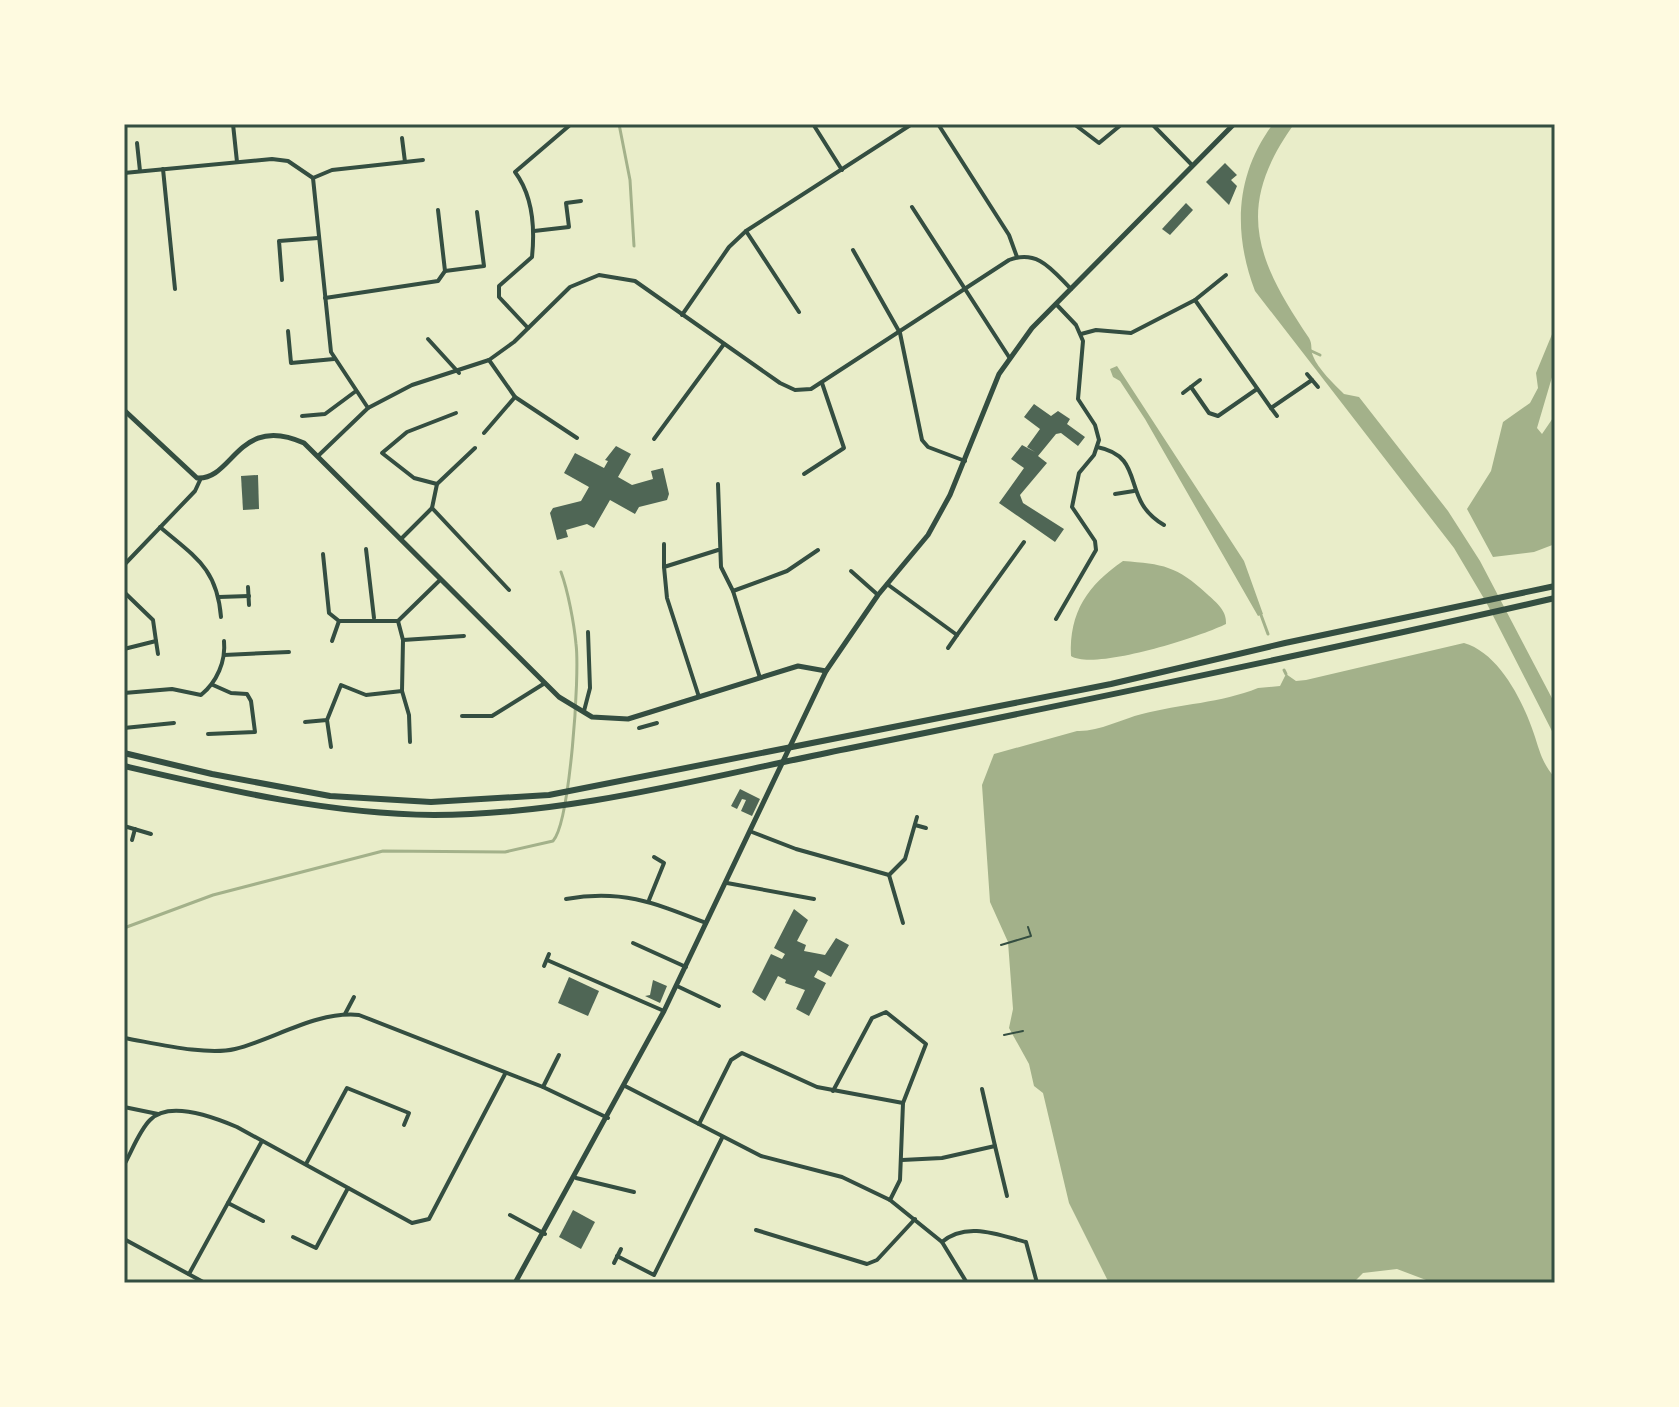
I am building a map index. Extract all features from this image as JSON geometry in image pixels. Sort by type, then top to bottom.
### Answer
[{"type":"highway","points":[[124,753],[239,780],[330,796],[431,802],[549,795],[1111,684],[1285,643],[1555,586]]},
{"type":"highway","points":[[124,766],[244,794],[331,809],[436,815],[548,807],[1111,695],[1555,598]]},
{"type":"main road","points":[[515,1283],[576,1178],[677,986],[826,671],[878,595],[928,535],[965,461],[988,398],[1009,357],[1032,328],[1234,124]]},
{"type":"main road","points":[[124,410],[192,475],[201,478],[213,474],[246,444],[263,436],[294,438],[319,455],[545,683],[581,713],[610,720],[648,713],[798,666],[826,671]]},
{"type":"street","points":[[233,124],[237,162]]},
{"type":"street","points":[[813,124],[842,170]]},
{"type":"street","points":[[682,315],[729,247],[746,231],[912,124]]},
{"type":"street","points":[[938,124],[1009,235],[1017,257]]},
{"type":"street","points":[[1074,124],[1099,143],[1122,124]]},
{"type":"street","points":[[1152,124],[1192,165]]},
{"type":"street","points":[[528,328],[499,297],[499,286],[532,257],[534,231],[527,192],[515,172],[570,125]]},
{"type":"street","points":[[402,138],[405,162]]},
{"type":"street","points":[[137,143],[140,171]]},
{"type":"street","points":[[124,173],[280,159],[313,178]]},
{"type":"street","points":[[313,178],[332,170],[423,160]]},
{"type":"street","points":[[163,169],[175,289]]},
{"type":"street","points":[[313,178],[334,359],[368,408]]},
{"type":"street","points":[[534,231],[569,227],[566,203],[581,201]]},
{"type":"street","points":[[912,207],[1009,357]]},
{"type":"street","points":[[438,210],[445,271]]},
{"type":"street","points":[[325,298],[433,283],[445,271],[484,266],[477,212]]},
{"type":"street","points":[[746,231],[799,312]]},
{"type":"street","points":[[282,280],[279,241],[318,238]]},
{"type":"street","points":[[853,250],[900,333],[922,440],[928,447],[965,461]]},
{"type":"street","points":[[319,455],[368,408],[412,385],[459,373],[489,360],[570,287],[599,275],[635,281],[787,387],[803,390],[822,383],[1017,257],[1043,261],[1071,289]]},
{"type":"street","points":[[1081,334],[1096,330],[1131,333],[1195,300],[1226,275]]},
{"type":"street","points":[[1195,300],[1277,416]]},
{"type":"street","points":[[1056,304],[1081,334],[1084,350],[1078,399],[1097,432],[1097,447],[1079,473],[1072,507],[1095,541],[1096,550],[1056,619]]},
{"type":"street","points":[[288,331],[291,363],[334,359]]},
{"type":"street","points":[[428,339],[459,373]]},
{"type":"street","points":[[654,439],[724,344]]},
{"type":"street","points":[[489,360],[515,397],[577,438]]},
{"type":"street","points":[[1307,374],[1318,387]]},
{"type":"street","points":[[1183,393],[1200,380]]},
{"type":"street","points":[[1271,408],[1312,380]]},
{"type":"street","points":[[804,474],[844,448],[822,383]]},
{"type":"street","points":[[1191,387],[1215,416],[1221,415],[1257,389]]},
{"type":"street","points":[[302,416],[325,414],[356,391]]},
{"type":"street","points":[[484,433],[515,397]]},
{"type":"street","points":[[437,484],[414,478],[382,453],[407,432],[456,413]]},
{"type":"street","points":[[1097,447],[1116,451],[1127,462],[1134,491],[1153,521],[1164,525]]},
{"type":"street","points":[[402,538],[432,508],[437,484],[475,448]]},
{"type":"street","points":[[124,565],[195,491],[201,478]]},
{"type":"street","points":[[718,484],[718,550],[723,574],[733,591],[760,678]]},
{"type":"street","points":[[1115,494],[1134,491]]},
{"type":"street","points":[[432,508],[509,590]]},
{"type":"street","points":[[160,527],[204,565],[214,581],[221,617]]},
{"type":"street","points":[[948,648],[1024,542]]},
{"type":"street","points":[[664,544],[667,598],[699,697]]},
{"type":"street","points":[[366,549],[374,618]]},
{"type":"street","points":[[664,567],[718,550]]},
{"type":"street","points":[[733,591],[787,571],[818,550]]},
{"type":"street","points":[[802,553],[807,559]]},
{"type":"street","points":[[323,554],[329,613],[339,621],[374,618],[398,621]]},
{"type":"street","points":[[851,571],[878,595]]},
{"type":"street","points":[[398,621],[442,578]]},
{"type":"street","points":[[887,584],[957,635]]},
{"type":"street","points":[[248,587],[249,605]]},
{"type":"street","points":[[124,592],[153,620],[158,654]]},
{"type":"street","points":[[219,597],[249,596]]},
{"type":"street","points":[[332,641],[339,621]]},
{"type":"street","points":[[398,621],[403,640],[402,691],[409,715],[410,742]]},
{"type":"street","points":[[581,713],[590,688],[588,632]]},
{"type":"street","points":[[403,640],[464,636]]},
{"type":"street","points":[[124,649],[156,641]]},
{"type":"street","points":[[124,693],[172,689],[201,695],[213,685],[224,655],[224,641]]},
{"type":"street","points":[[224,655],[289,652]]},
{"type":"street","points":[[462,716],[492,716],[545,683]]},
{"type":"street","points":[[208,734],[255,732],[251,701],[247,694],[231,693],[213,685]]},
{"type":"street","points":[[331,747],[327,720],[341,685],[366,695],[402,691]]},
{"type":"street","points":[[639,728],[654,724],[648,713]]},
{"type":"street","points":[[305,722],[327,720]]},
{"type":"street","points":[[124,728],[174,723]]},
{"type":"street","points":[[889,875],[905,859],[917,817]]},
{"type":"street","points":[[915,825],[926,828]]},
{"type":"street","points":[[124,826],[151,834]]},
{"type":"street","points":[[132,840],[135,829]]},
{"type":"street","points":[[752,832],[796,849],[889,875]]},
{"type":"street","points":[[654,857],[664,863]]},
{"type":"street","points":[[649,900],[664,863],[670,860]]},
{"type":"street","points":[[889,875],[903,923]]},
{"type":"street","points":[[727,883],[814,899]]},
{"type":"street","points":[[566,899],[622,895],[649,900],[706,923]]},
{"type":"street","points":[[633,943],[686,967]]},
{"type":"street","points":[[544,966],[549,954]]},
{"type":"street","points":[[547,960],[664,1011]]},
{"type":"street","points":[[677,986],[719,1006]]},
{"type":"street","points":[[345,1014],[354,997]]},
{"type":"street","points":[[833,1091],[837,1078],[872,1018],[886,1012],[926,1044],[925,1054],[903,1103],[900,1180],[890,1200]]},
{"type":"street","points":[[124,1038],[231,1050],[345,1014],[374,1019],[543,1087],[608,1118]]},
{"type":"street","points":[[699,1124],[731,1060],[738,1054],[747,1054],[833,1091],[903,1103]]},
{"type":"street","points":[[543,1087],[559,1055]]},
{"type":"street","points":[[124,1107],[158,1114],[173,1111],[211,1118],[262,1141],[412,1223],[425,1222],[445,1191],[505,1074]]},
{"type":"street","points":[[625,1086],[722,1138],[780,1163],[842,1177],[890,1200],[942,1242],[967,1283]]},
{"type":"street","points":[[306,1164],[347,1088],[409,1113],[404,1125]]},
{"type":"street","points":[[982,1089],[1007,1196]]},
{"type":"street","points":[[124,1165],[148,1121],[158,1114]]},
{"type":"street","points":[[617,1256],[654,1275],[722,1138]]},
{"type":"street","points":[[189,1274],[262,1141]]},
{"type":"street","points":[[902,1160],[942,1158],[995,1146]]},
{"type":"street","points":[[576,1178],[634,1192]]},
{"type":"street","points":[[293,1237],[316,1248],[348,1188]]},
{"type":"street","points":[[228,1203],[263,1221]]},
{"type":"street","points":[[510,1215],[545,1234]]},
{"type":"street","points":[[756,1230],[867,1264],[877,1260],[915,1219]]},
{"type":"street","points":[[942,1242],[959,1231],[975,1231],[1026,1242],[1037,1283]]},
{"type":"street","points":[[124,1239],[205,1283]]},
{"type":"street","points":[[614,1263],[621,1249]]},
{"type":"path","points":[[1001,945],[1031,936],[1028,927]]},
{"type":"path","points":[[1004,1035],[1023,1031]]},
{"type":"shaded area","points":[[1273,124],[1294,124],[1275,154],[1258,208],[1259,233],[1265,258],[1276,283],[1309,338],[1312,354],[1319,366],[1344,394],[1359,397],[1448,511],[1480,561],[1555,704],[1555,737],[1486,602],[1454,548],[1255,291],[1243,248],[1242,205],[1251,163]]},
{"type":"shaded area","points":[[1555,327],[1555,367],[1537,428],[1542,434],[1555,415],[1555,544],[1534,552],[1493,557],[1467,509],[1491,471],[1503,422],[1530,403],[1538,388],[1536,373]]},
{"type":"shaded area","points":[[1117,366],[1244,561],[1263,614],[1258,616],[1145,419],[1120,381],[1113,377],[1110,369]]},
{"type":"shaded area","points":[[1123,561],[1159,565],[1187,577],[1221,608],[1226,624],[1172,644],[1123,656],[1083,659],[1071,656],[1073,626],[1083,601],[1100,580]]},
{"type":"shaded area","points":[[1464,643],[1488,657],[1508,680],[1523,707],[1544,762],[1555,778],[1555,1283],[1434,1283],[1397,1269],[1363,1273],[1353,1283],[1109,1283],[1069,1203],[1043,1093],[1034,1086],[1029,1064],[1009,1028],[1013,1009],[1008,942],[990,902],[982,785],[994,754],[1142,714],[1230,697],[1258,688],[1280,686],[1286,674],[1296,681],[1306,680]]},
{"type":"building","points":[[1225,163],[1237,175],[1231,180],[1237,186],[1229,205],[1206,182]]},
{"type":"building","points":[[1186,203],[1193,210],[1170,235],[1162,229]]},
{"type":"building","points":[[1034,404],[1051,416],[1058,411],[1070,419],[1067,424],[1085,437],[1078,446],[1061,433],[1056,434],[1038,456],[1047,463],[1020,495],[1023,503],[1064,529],[1055,542],[999,503],[1024,468],[1011,459],[1022,445],[1035,452],[1027,447],[1040,429],[1024,417]]},
{"type":"building","points":[[616,446],[631,454],[618,477],[632,485],[653,479],[651,471],[663,468],[669,494],[667,500],[639,507],[635,514],[610,500],[594,528],[587,524],[566,530],[568,537],[557,540],[550,513],[553,508],[581,501],[589,487],[564,473],[575,453],[604,468],[608,461],[605,460]]},
{"type":"building","points":[[258,475],[259,509],[243,510],[241,476]]},
{"type":"building","points":[[740,789],[760,799],[752,816],[741,811],[746,800],[742,799],[737,809],[731,806]]},
{"type":"building","points":[[794,909],[808,920],[797,941],[806,945],[804,951],[825,955],[836,938],[849,945],[831,977],[818,970],[814,977],[826,983],[809,1016],[796,1009],[805,990],[785,983],[786,980],[778,976],[765,1001],[752,992],[771,954],[782,959],[785,954],[774,948]]},
{"type":"building","points":[[569,977],[599,991],[588,1016],[558,1003]]},
{"type":"building","points":[[653,980],[667,986],[660,1003],[645,996],[650,995]]},
{"type":"building","points":[[573,1210],[595,1222],[581,1249],[559,1237]]},
{"type":"waterway","points":[[619,124],[630,180],[634,246]]},
{"type":"waterway","points":[[1307,349],[1320,355]]},
{"type":"waterway","points":[[124,928],[213,895],[383,851],[505,852],[553,841],[559,828],[569,778],[577,661],[575,636],[561,572]]},
{"type":"waterway","points":[[1261,615],[1268,634]]},
{"type":"waterway","points":[[1284,670],[1286,674]]}]
